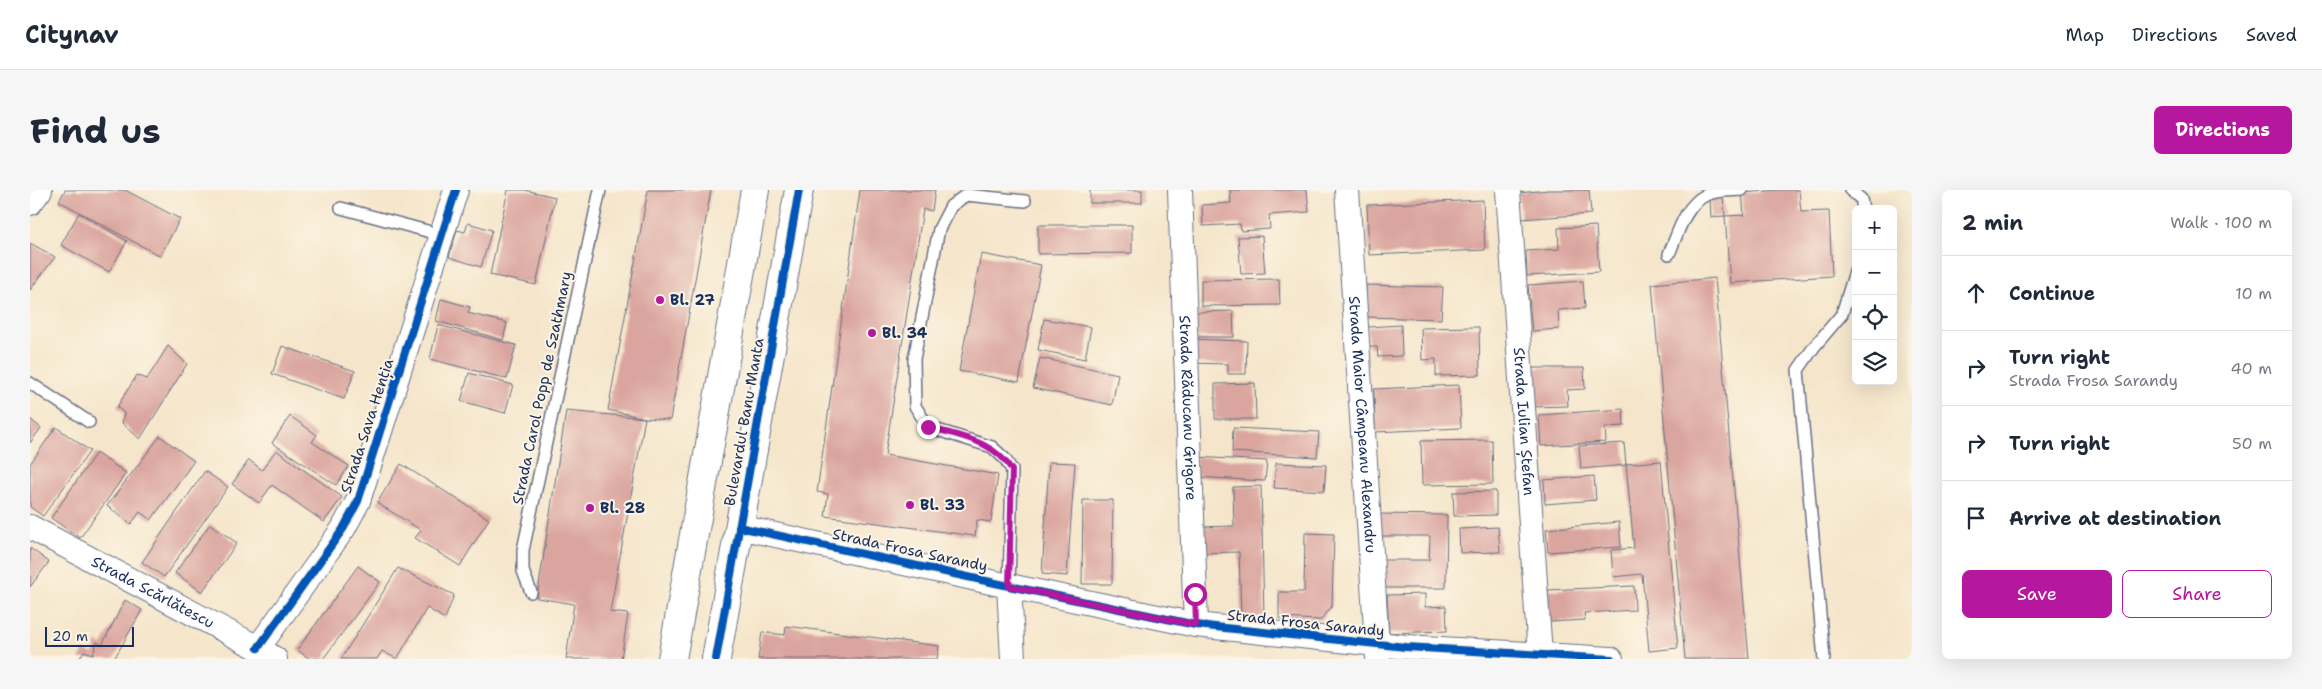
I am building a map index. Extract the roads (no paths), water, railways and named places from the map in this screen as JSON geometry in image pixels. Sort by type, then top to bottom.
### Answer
[{"type":"street","points":[[30,203],[40,190]]},
{"type":"street","name":"Strada Sava Henția","points":[[266,653],[343,529],[358,501],[456,190]]},
{"type":"street","name":"Bulevardul Banu Manta","points":[[672,659],[754,190]]},
{"type":"street","name":"Bulevardul Banu Manta","points":[[716,659],[799,190]]},
{"type":"street","name":"Strada Răducanu Grigore","points":[[1180,190],[1196,625]]},
{"type":"street","name":"Strada Maior Câmpeanu Alexandru","points":[[1347,190],[1378,652]]},
{"type":"street","name":"Strada Iulian Ștefan","points":[[1508,190],[1540,655]]},
{"type":"street","name":"Strada Scărlătescu","points":[[30,526],[266,653]]},
{"type":"street","name":"Strada Frosa Sarandy","points":[[739,527],[1196,625],[1378,652],[1540,655],[1611,659]]},
{"type":"street","points":[[1009,586],[1013,659]]},
{"type":"lane","name":"Strada Carol Popp de Szathmary","points":[[531,592],[523,571],[523,550],[600,190]]},
{"type":"lane","points":[[1669,254],[1689,208],[1698,200],[1708,194],[1742,190]]},
{"type":"lane","points":[[1850,190],[1861,199],[1862,205]]},
{"type":"lane","points":[[1009,586],[1012,470],[1005,459],[992,447],[928,427],[915,406],[914,359],[939,229],[951,206],[966,195],[1024,201]]},
{"type":"lane","points":[[341,208],[442,235]]},
{"type":"lane","points":[[1824,659],[1798,370],[1814,347],[1842,314],[1852,281]]},
{"type":"lane","points":[[30,384],[89,422]]},
{"type":"place","name":"Bl. 27","points":[[660,300]]},
{"type":"place","name":"Bl. 34","points":[[872,333]]},
{"type":"place","name":"Bl. 33","points":[[910,505]]},
{"type":"place","name":"Bl. 28","points":[[590,508]]}]
